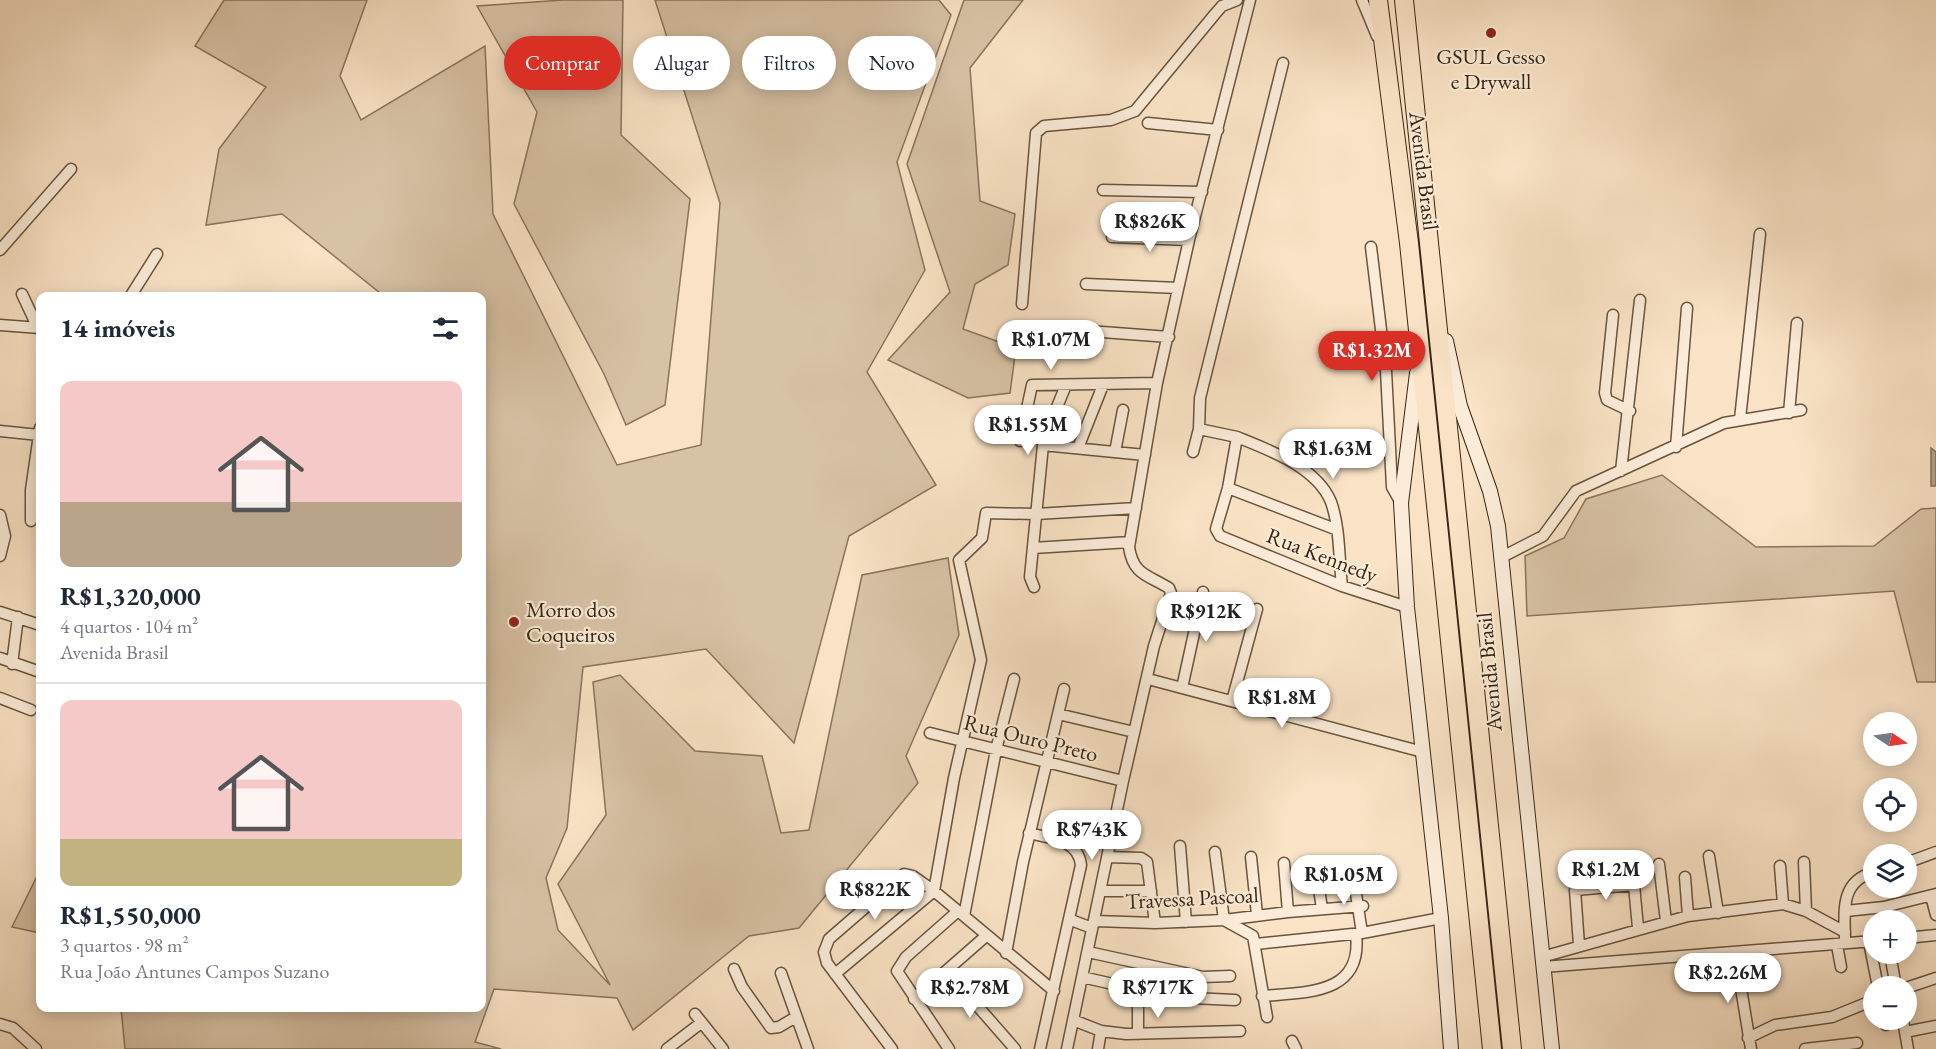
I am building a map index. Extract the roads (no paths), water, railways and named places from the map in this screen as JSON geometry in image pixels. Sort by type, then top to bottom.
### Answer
[{"type":"highway","name":"Avenida Brasil","points":[[1378,0],[1420,348],[1492,1049]]},
{"type":"highway","name":"Avenida Brasil","points":[[1404,0],[1512,1049]]},
{"type":"street","points":[[1022,304],[1036,133],[1044,126],[1111,120],[1135,111],[1222,6],[1237,0]]},
{"type":"street","points":[[1067,1049],[1134,732],[1158,632],[1171,593],[1169,588],[1136,569],[1131,561],[1130,542],[1156,383],[1169,337],[1189,240],[1250,0]]},
{"type":"street","points":[[1362,0],[1384,52]]},
{"type":"street","points":[[1193,452],[1199,429],[1203,388],[1283,63]]},
{"type":"street","points":[[1148,123],[1218,130]]},
{"type":"street","points":[[0,250],[71,169]]},
{"type":"street","points":[[1103,190],[1202,192]]},
{"type":"street","points":[[1740,419],[1760,234]]},
{"type":"street","points":[[1112,237],[1189,240]]},
{"type":"street","points":[[1371,247],[1386,371],[1392,487],[1401,504]]},
{"type":"street","points":[[133,292],[157,254]]},
{"type":"street","points":[[1086,284],[1178,288]]},
{"type":"street","points":[[22,294],[36,322]]},
{"type":"street","name":"Avenida Brasil","points":[[1436,298],[1460,406],[1490,491],[1502,557],[1552,1049]]},
{"type":"street","points":[[1621,471],[1630,411],[1640,300]]},
{"type":"street","points":[[1676,447],[1687,308]]},
{"type":"street","points":[[1613,315],[1605,393],[1607,400],[1630,411]]},
{"type":"street","points":[[1789,413],[1797,323]]},
{"type":"street","points":[[0,325],[36,328]]},
{"type":"street","points":[[1062,329],[1169,337]]},
{"type":"street","name":"Avenida Brasil","points":[[1420,348],[1401,504],[1407,607],[1441,918],[1451,1049]]},
{"type":"street","points":[[1020,441],[1032,385],[1156,383]]},
{"type":"street","points":[[1050,446],[1057,407],[1066,385]]},
{"type":"street","points":[[1078,448],[1103,385]]},
{"type":"street","points":[[1115,452],[1123,410]]},
{"type":"street","points":[[1502,557],[1543,536],[1576,491],[1724,423],[1801,410]]},
{"type":"street","points":[[1199,429],[1232,436],[1275,452],[1315,481],[1332,505],[1342,586]]},
{"type":"street","points":[[0,430],[36,432]]},
{"type":"street","points":[[1232,436],[1228,488],[1335,529]]},
{"type":"street","points":[[1034,587],[1030,576],[1043,445],[1145,455]]},
{"type":"street","points":[[31,521],[31,490],[36,473]]},
{"type":"street","name":"Rua Kennedy","points":[[1228,488],[1216,529],[1224,538],[1342,586],[1407,607]]},
{"type":"street","points":[[835,974],[934,891],[962,741],[981,660],[959,560],[982,538],[986,513],[1036,514],[1136,508]]},
{"type":"street","points":[[0,515],[5,536],[0,556]]},
{"type":"street","points":[[1033,548],[1130,542]]},
{"type":"street","points":[[1182,688],[1203,592]]},
{"type":"street","points":[[1232,702],[1257,609]]},
{"type":"street","points":[[0,612],[36,624]]},
{"type":"street","points":[[12,663],[18,617]]},
{"type":"street","points":[[0,658],[36,671]]},
{"type":"street","points":[[949,1049],[897,971],[906,957],[961,913],[1014,678]]},
{"type":"street","points":[[1148,679],[1423,752]]},
{"type":"street","points":[[1006,952],[1029,833],[1064,689]]},
{"type":"street","points":[[0,698],[31,710]]},
{"type":"street","points":[[1058,714],[1134,732]]},
{"type":"street","name":"Rua Ouro Preto","points":[[930,733],[1123,781]]},
{"type":"street","points":[[1029,833],[1071,844],[1080,856],[1081,875],[1040,1049]]},
{"type":"street","points":[[1180,846],[1186,922]]},
{"type":"street","points":[[1215,852],[1224,920],[1253,936],[1267,1017]]},
{"type":"street","points":[[1917,859],[1936,852]]},
{"type":"street","points":[[1709,856],[1718,913]]},
{"type":"street","points":[[1107,857],[1133,858],[1147,862],[1155,923]]},
{"type":"street","points":[[1251,857],[1257,915]]},
{"type":"street","points":[[1804,862],[1806,911]]},
{"type":"street","points":[[1284,863],[1288,912]]},
{"type":"street","points":[[1659,864],[1666,921]]},
{"type":"street","points":[[1780,866],[1783,904]]},
{"type":"street","points":[[1316,868],[1322,909]]},
{"type":"street","points":[[892,1049],[835,974],[824,955],[829,939],[894,881],[908,873],[934,891],[1054,991]]},
{"type":"street","points":[[1262,996],[1320,990],[1338,982],[1351,970],[1358,949],[1361,906],[1353,874]]},
{"type":"street","points":[[1841,967],[1841,944],[1845,932],[1846,910],[1852,883],[1863,875]]},
{"type":"street","points":[[1685,877],[1688,916]]},
{"type":"street","points":[[1580,945],[1574,897],[1576,890],[1630,884],[1635,889],[1638,928]]},
{"type":"street","points":[[1101,891],[1151,891]]},
{"type":"street","points":[[1846,910],[1884,908],[1934,895],[1936,915]]},
{"type":"street","points":[[1543,962],[1580,945],[1666,921],[1783,904],[1806,911],[1845,932]]},
{"type":"street","name":"Travessa Pascoal","points":[[1071,920],[1093,924],[1186,922],[1361,906]]},
{"type":"street","points":[[1256,944],[1359,933],[1441,918]]},
{"type":"street","points":[[1917,937],[1936,935]]},
{"type":"street","points":[[914,999],[986,936]]},
{"type":"street","points":[[1543,962],[1863,943]]},
{"type":"street","points":[[1088,952],[1203,977],[1230,976]]},
{"type":"street","points":[[1735,952],[1750,1043],[1775,1025],[1832,1017],[1863,1004]]},
{"type":"street","points":[[734,969],[742,987],[771,1028],[779,1028],[796,1017]]},
{"type":"street","points":[[947,971],[1015,1049]]},
{"type":"street","points":[[781,973],[808,1049]]},
{"type":"street","points":[[1082,977],[1189,999],[1235,1000]]},
{"type":"street","points":[[1917,984],[1936,978]]},
{"type":"street","points":[[1138,990],[1138,1034]]},
{"type":"street","points":[[667,1049],[698,1018],[723,1049]]},
{"type":"street","points":[[1073,1020],[1101,1030],[1138,1034],[1240,1031]]},
{"type":"street","points":[[0,1024],[13,1028],[36,1049]]},
{"type":"street","points":[[1908,1049],[1905,1032],[1936,1026]]},
{"type":"street","points":[[1098,1049],[1101,1030]]},
{"type":"street","points":[[1805,1049],[1857,1042]]},
{"type":"place","name":"GSUL Gesso e Drywall","points":[[1491,33]]},
{"type":"place","name":"Morro dos Coqueiros","points":[[514,622]]}]
